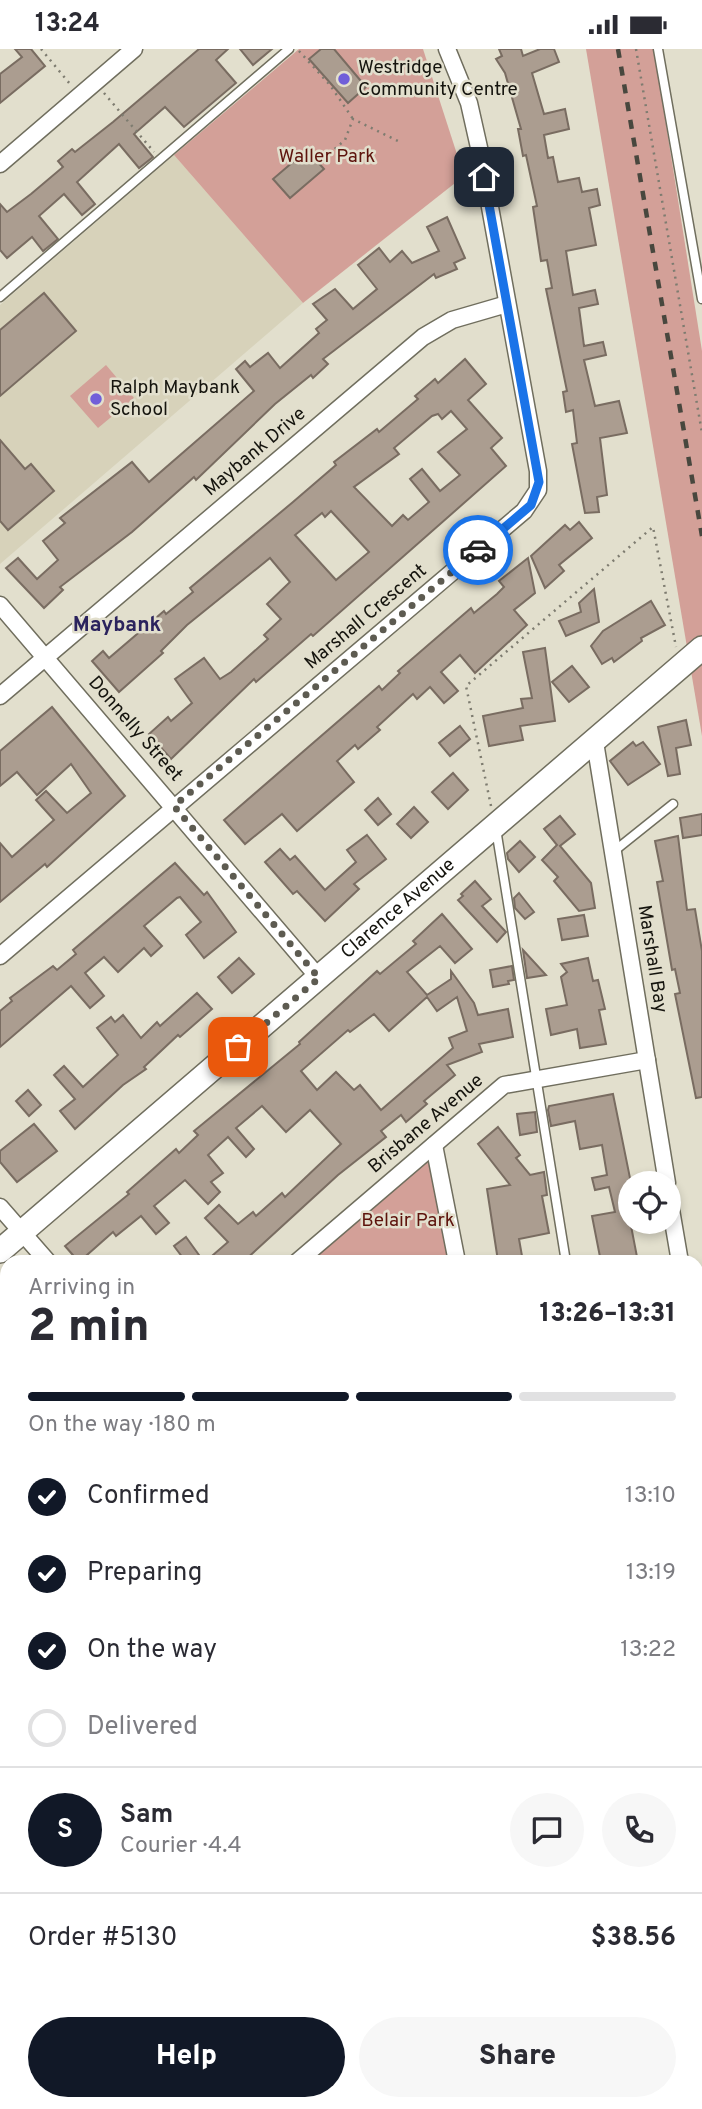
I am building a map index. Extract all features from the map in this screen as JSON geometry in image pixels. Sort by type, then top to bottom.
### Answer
[{"type":"street","points":[[0,164],[134,49]]},
{"type":"street","name":"Marshall Crescent","points":[[0,956],[531,505],[538,490],[538,471],[469,103],[447,49]]},
{"type":"street","name":"Maybank Drive","points":[[0,696],[423,337],[452,320],[506,304]]},
{"type":"street","name":"Donnelly Street","points":[[0,605],[319,978]]},
{"type":"street","name":"Clarence Avenue","points":[[0,1251],[702,648]]},
{"type":"street","name":"Marshall Bay","points":[[595,741],[665,1171]]},
{"type":"street","name":"Brisbane Avenue","points":[[305,1255],[504,1085],[647,1060]]},
{"type":"street","points":[[434,1145],[456,1255]]},
{"type":"street","points":[[0,1207],[42,1255]]},
{"type":"street","points":[[675,1234],[679,1255]]},
{"type":"lane","points":[[0,297],[289,49]]},
{"type":"lane","points":[[658,49],[702,299]]},
{"type":"lane","points":[[613,852],[673,804]]},
{"type":"lane","points":[[495,827],[565,1255]]},
{"type":"path","points":[[41,49],[79,96]]},
{"type":"path","points":[[297,49],[330,85],[353,119],[398,141]]},
{"type":"path","points":[[636,49],[702,433]]},
{"type":"path","points":[[95,83],[161,159]]},
{"type":"path","points":[[324,158],[345,140],[353,119]]},
{"type":"path","points":[[495,827],[466,686],[653,527],[680,667]]},
{"type":"shaded area","name":"Ralph Maybank School","points":[[174,155],[303,303],[0,564],[0,305]]},
{"type":"green space","name":"Waller Park","points":[[299,49],[423,49],[464,176],[303,303],[174,155]]},
{"type":"green space","points":[[586,49],[654,49],[702,351],[702,736]]},
{"type":"green space","points":[[106,365],[134,398],[98,428],[70,396]]},
{"type":"green space","name":"Belair Park","points":[[434,1145],[456,1255],[305,1255]]},
{"type":"building","points":[[15,49],[31,49],[45,66],[0,103],[0,74],[22,57]]},
{"type":"building","points":[[199,49],[228,49],[216,60],[236,83],[184,127],[165,107],[134,134],[153,157],[139,168],[119,144],[77,182],[95,204],[82,215],[64,194],[39,216],[58,239],[43,251],[32,237],[7,258],[0,250],[0,204],[7,212],[31,194],[63,167],[58,161],[72,149],[75,152],[113,122]]},
{"type":"building","points":[[240,49],[272,49],[253,65]]},
{"type":"building","name":"Westridge Community Centre","points":[[321,49],[334,49],[366,87],[348,103],[309,59]]},
{"type":"building","points":[[499,49],[521,49],[523,56],[540,49],[554,49],[559,62],[532,73],[544,114],[565,109],[569,129],[544,135],[548,158],[553,157],[558,182],[579,178],[582,192],[597,189],[600,205],[589,208],[596,245],[566,251],[573,295],[595,290],[598,304],[579,308],[584,346],[603,342],[606,355],[584,360],[595,406],[619,401],[627,433],[600,438],[607,495],[597,497],[599,512],[585,513],[572,444],[577,443],[573,410],[566,412],[563,392],[567,391],[546,289],[552,288],[547,260],[541,261],[533,207],[537,206],[526,155],[523,156],[518,129],[521,129],[505,73],[496,59],[502,56]]},
{"type":"building","points":[[307,150],[324,169],[290,198],[273,179]]},
{"type":"building","points":[[447,217],[465,258],[454,263],[457,269],[436,278],[434,274],[323,359],[328,364],[313,378],[311,375],[275,404],[196,480],[194,477],[132,532],[60,587],[63,590],[44,608],[6,568],[18,558],[37,579],[58,560],[43,541],[65,523],[60,518],[132,462],[149,482],[254,391],[236,369],[245,361],[250,367],[268,353],[280,368],[319,333],[316,329],[327,320],[313,304],[335,289],[353,309],[377,289],[358,265],[379,248],[390,262],[402,251],[412,263],[439,251],[427,227]]},
{"type":"building","points":[[44,293],[76,331],[0,396],[0,330]]},
{"type":"building","points":[[465,359],[486,384],[468,400],[502,438],[491,448],[506,466],[313,636],[311,634],[256,682],[254,679],[171,759],[149,734],[168,717],[171,721],[192,703],[175,679],[204,658],[220,679],[231,672],[268,639],[264,635],[281,619],[267,604],[290,582],[270,558],[187,625],[161,651],[163,653],[119,692],[92,661],[103,651],[109,658],[164,611],[166,614],[193,592],[190,588],[336,465],[334,462],[377,429],[379,432],[418,399],[415,396],[435,379],[438,383]],"holes":[[[451,411],[467,429],[438,452],[460,475],[440,491],[422,469],[410,479],[429,502],[408,520],[403,515],[392,526],[354,487],[399,454],[394,448],[432,416],[438,414],[442,419]],[[331,511],[369,552],[336,580],[295,535],[322,513],[325,517]]]},
{"type":"building","points":[[0,440],[25,469],[31,464],[54,491],[8,530],[0,521]]},
{"type":"building","points":[[579,522],[592,538],[559,565],[564,571],[545,588],[531,556],[565,525],[570,530]]},
{"type":"building","points":[[528,558],[535,593],[514,610],[527,625],[475,673],[460,655],[441,672],[458,691],[444,703],[430,687],[417,699],[413,694],[377,727],[380,730],[358,749],[355,745],[337,761],[354,782],[297,831],[282,814],[245,844],[224,820],[379,686],[382,690],[400,673],[398,671],[471,608],[474,613],[497,594],[504,587],[499,581]]},
{"type":"building","points":[[594,589],[599,622],[566,636],[559,621],[581,612],[579,603]]},
{"type":"building","points":[[651,601],[665,625],[641,638],[642,641],[614,662],[612,658],[602,664],[591,646],[603,631]]},
{"type":"building","points":[[545,648],[555,721],[520,726],[523,740],[489,746],[483,716],[523,708],[521,699],[532,698],[523,652]]},
{"type":"building","points":[[572,666],[589,687],[569,702],[552,682]]},
{"type":"building","points":[[52,707],[125,796],[47,867],[45,864],[0,902],[0,843],[12,857],[54,820],[36,800],[46,791],[67,813],[91,793],[71,764],[37,795],[17,772],[0,786],[0,751]]},
{"type":"building","points":[[686,720],[691,745],[676,748],[680,774],[668,776],[658,727]]},
{"type":"building","points":[[460,726],[470,739],[450,756],[439,743]]},
{"type":"building","points":[[633,742],[636,746],[643,742],[660,764],[628,785],[610,761]]},
{"type":"building","points":[[453,773],[468,790],[448,809],[432,792]]},
{"type":"building","points":[[378,798],[391,814],[378,825],[365,810]]},
{"type":"building","points":[[414,807],[428,822],[411,838],[397,824]]},
{"type":"building","points":[[702,814],[702,835],[683,838],[680,818]]},
{"type":"building","points":[[560,816],[575,834],[560,846],[591,883],[595,908],[579,911],[554,881],[558,877],[542,860],[557,845],[544,829]]},
{"type":"building","points":[[367,835],[386,859],[354,884],[359,889],[325,921],[297,891],[293,894],[265,862],[280,849],[290,860],[295,856],[325,890],[356,862],[347,850]]},
{"type":"building","points":[[678,836],[687,910],[695,909],[702,951],[702,1097],[696,1098],[675,994],[680,993],[675,969],[672,970],[657,882],[663,881],[655,841]]},
{"type":"building","points":[[520,841],[535,857],[519,872],[508,859],[507,853]]},
{"type":"building","points":[[175,863],[204,895],[207,892],[236,932],[204,958],[186,935],[201,922],[180,897],[177,898],[144,926],[162,946],[151,956],[144,948],[118,972],[104,957],[85,973],[104,996],[90,1008],[71,986],[0,1047],[0,1011],[12,1001],[10,998],[53,966],[57,970],[76,954],[73,950]]},
{"type":"building","points":[[475,881],[491,899],[482,906],[506,932],[497,942],[458,900]]},
{"type":"building","points":[[519,893],[534,912],[525,919],[515,908],[514,898]]},
{"type":"building","points":[[442,914],[472,949],[455,963],[440,946],[407,972],[427,995],[451,979],[451,971],[474,1003],[478,1015],[508,1009],[513,1037],[479,1044],[482,1052],[447,1065],[455,1075],[424,1101],[427,1104],[406,1122],[401,1115],[381,1131],[386,1137],[338,1175],[251,1255],[213,1255],[228,1242],[205,1218],[219,1205],[238,1224],[253,1212],[256,1216],[282,1193],[285,1197],[341,1144],[310,1110],[286,1132],[262,1106],[236,1128],[254,1149],[246,1157],[228,1137],[208,1155],[223,1173],[211,1182],[220,1192],[208,1204],[185,1180],[154,1206],[169,1223],[156,1234],[141,1216],[116,1236],[113,1232],[87,1255],[73,1255],[65,1246],[129,1194],[127,1192],[176,1149],[179,1153],[198,1135],[194,1131],[300,1044],[299,1042],[377,971],[380,974],[416,944],[413,941]],"holes":[[[427,997],[437,1011],[457,997],[467,1031],[449,1038],[453,1048],[381,1110],[360,1085],[354,1090],[336,1072],[317,1090],[301,1071],[348,1030],[350,1032],[374,1014],[389,1031]]]},
{"type":"building","points":[[584,915],[588,936],[562,940],[558,919]]},
{"type":"building","points":[[523,950],[546,975],[527,978]]},
{"type":"building","points":[[239,958],[254,974],[232,993],[218,977]]},
{"type":"building","points":[[588,958],[593,981],[598,980],[605,1009],[599,1010],[606,1044],[580,1048],[577,1029],[551,1035],[546,1009],[567,1005],[561,977],[567,972],[561,964]]},
{"type":"building","points":[[512,966],[514,980],[508,981],[509,984],[493,987],[490,970]]},
{"type":"building","points":[[197,993],[212,1009],[180,1037],[178,1035],[144,1067],[146,1069],[123,1085],[75,1129],[60,1111],[75,1099],[54,1075],[64,1066],[83,1087],[118,1055],[97,1028],[111,1017],[115,1022],[123,1015],[141,1038],[157,1022],[160,1026]]},
{"type":"building","points":[[28,1090],[41,1105],[29,1116],[16,1101]]},
{"type":"building","points":[[613,1094],[629,1171],[618,1171],[618,1234],[633,1234],[637,1255],[600,1255],[592,1216],[615,1212],[609,1187],[595,1190],[592,1178],[607,1175],[602,1145],[580,1149],[575,1121],[551,1126],[549,1106]]},
{"type":"building","points":[[535,1112],[537,1132],[520,1135],[517,1114]]},
{"type":"building","points":[[34,1124],[57,1151],[17,1182],[0,1162],[0,1151]]},
{"type":"building","points":[[498,1127],[520,1155],[516,1158],[530,1175],[544,1172],[547,1195],[542,1196],[549,1233],[519,1239],[522,1255],[497,1255],[487,1189],[510,1185],[478,1144]]},
{"type":"building","points":[[186,1237],[199,1255],[181,1255],[174,1246]]},
{"type":"railway","points":[[618,49],[702,536]]},
{"type":"way so far","points":[[238,1047],[319,978],[174,806],[478,550]]},
{"type":"place","name":"Westridge Community Centre","points":[[344,79]]},
{"type":"place","name":"Ralph Maybank School","points":[[96,399]]},
{"type":"district","name":"Maybank","points":[[117,625]]},
{"type":"route","points":[[478,550],[531,505],[539,482],[484,177]]}]
